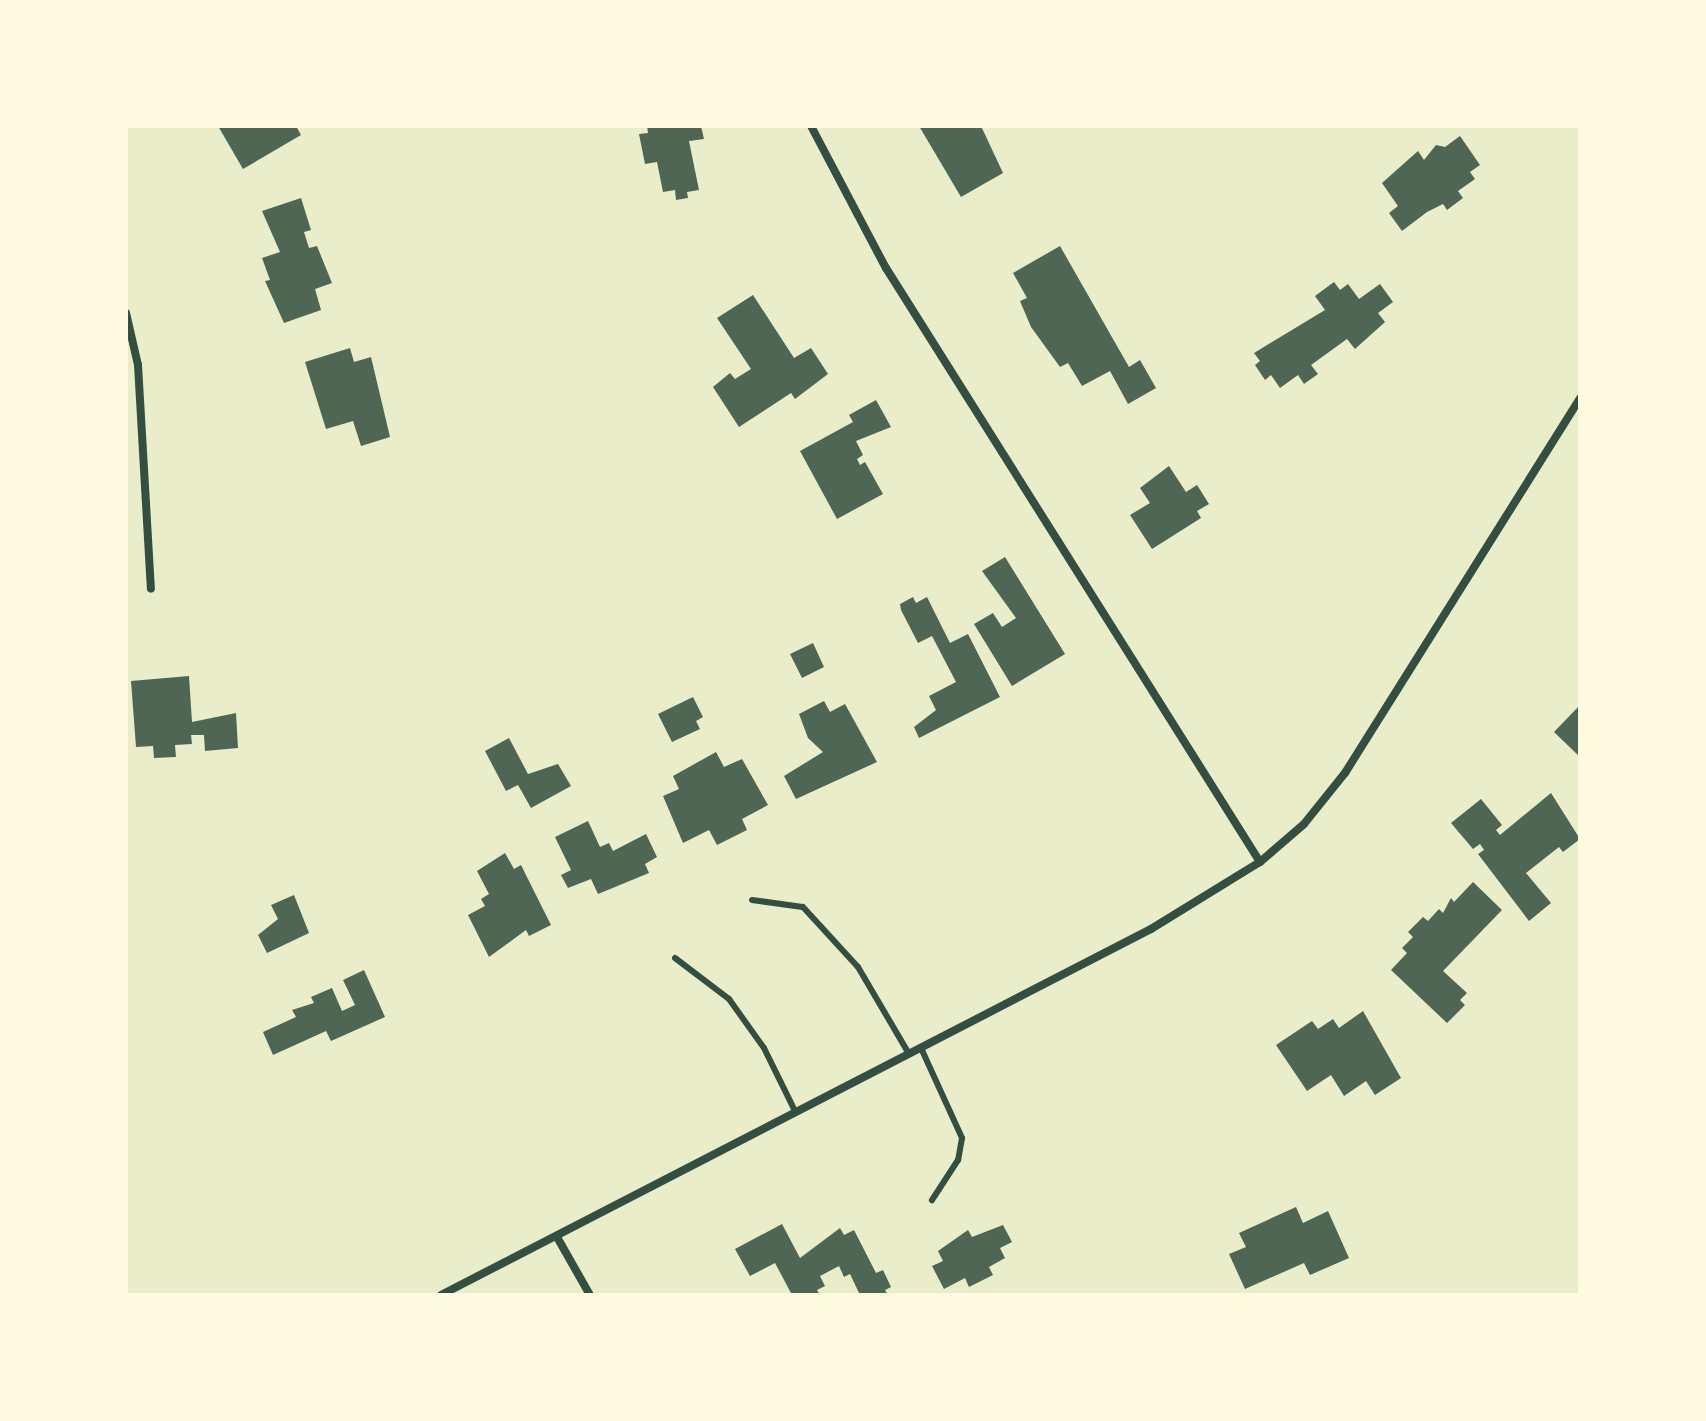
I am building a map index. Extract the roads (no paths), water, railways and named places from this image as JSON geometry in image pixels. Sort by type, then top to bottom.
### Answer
[{"type":"street","points":[[811,126],[886,268],[1260,862]]},
{"type":"street","points":[[126,313],[138,365],[151,589]]},
{"type":"street","points":[[441,1295],[1151,929],[1260,862],[1304,824],[1345,773],[1580,398]]},
{"type":"street","points":[[557,1237],[590,1295]]},
{"type":"lane","points":[[752,900],[803,907],[858,967],[909,1054]]},
{"type":"lane","points":[[675,958],[729,999],[764,1048],[796,1113]]},
{"type":"lane","points":[[921,1048],[962,1138],[958,1160],[932,1200]]}]
